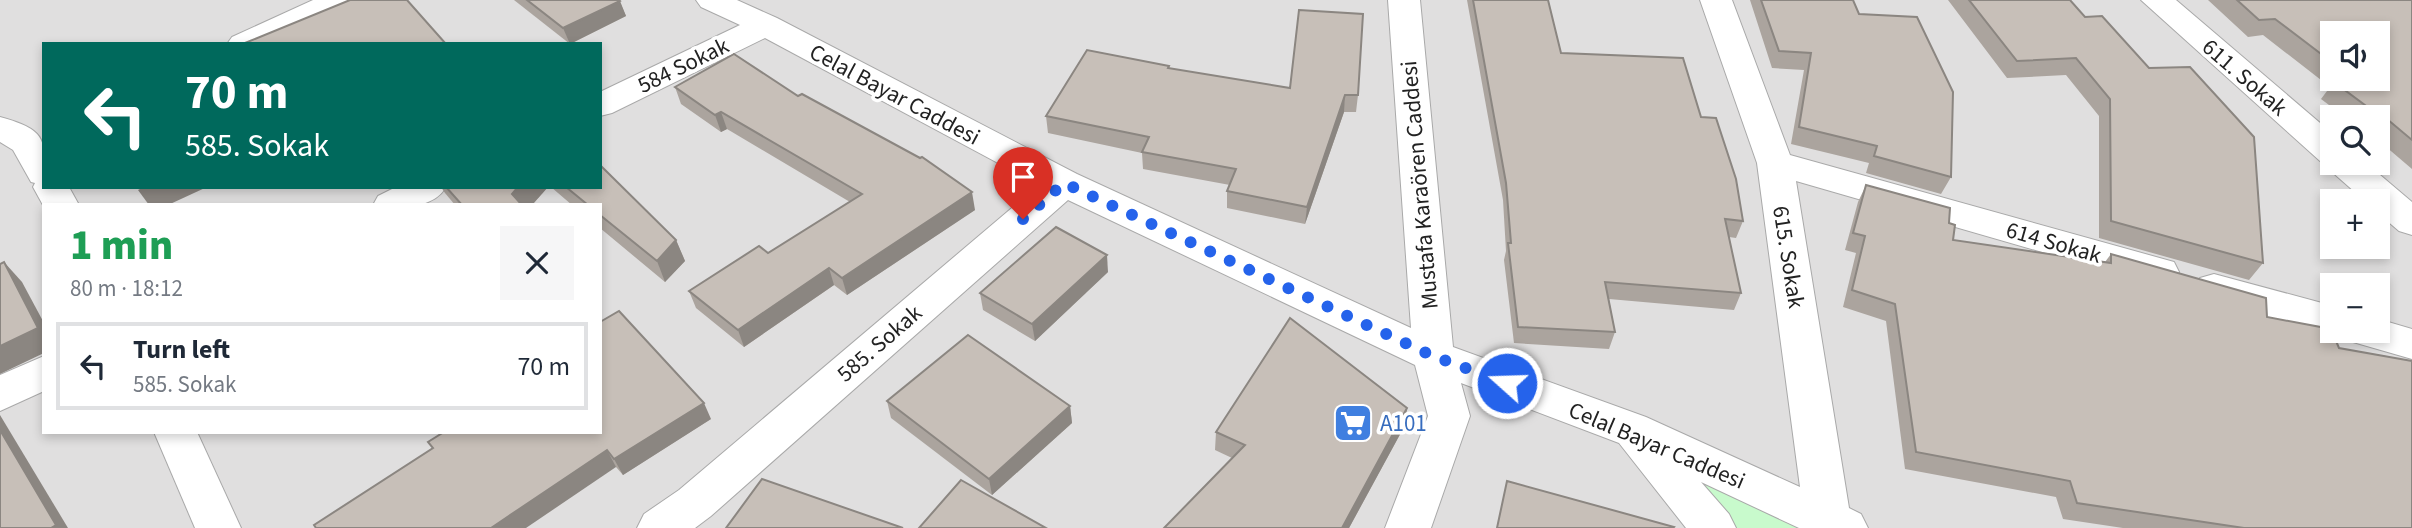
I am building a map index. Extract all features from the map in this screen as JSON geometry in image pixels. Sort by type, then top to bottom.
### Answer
[{"type":"street","points":[[247,42],[339,0]]},
{"type":"street","name":"Celal Bayar Caddesi","points":[[712,0],[766,25],[1064,183],[1433,356],[1631,429],[1837,525]]},
{"type":"street","name":"615. Sokak","points":[[1716,0],[1774,163],[1837,525]]},
{"type":"street","name":"611. Sokak","points":[[2157,0],[2320,142]]},
{"type":"street","name":"Mustafa Karaören Caddesi","points":[[1395,3],[1433,356],[1449,416],[1408,528]]},
{"type":"street","name":"584 Sokak","points":[[602,104],[766,25]]},
{"type":"street","points":[[18,139],[42,170]]},
{"type":"street","name":"614 Sokak","points":[[1774,163],[2320,317]]},
{"type":"street","points":[[2358,175],[2412,222]]},
{"type":"street","name":"585. Sokak","points":[[675,520],[1064,183]]},
{"type":"street","points":[[395,203],[424,189]]},
{"type":"street","points":[[2390,338],[2412,344]]},
{"type":"street","points":[[0,394],[42,373]]},
{"type":"street","points":[[1631,429],[1713,528]]},
{"type":"street","points":[[176,434],[218,528]]},
{"type":"shaded area","points":[[0,0],[2412,0],[2412,528],[0,528]]},
{"type":"green space","points":[[1631,429],[1845,528],[1713,528]]},
{"type":"building","points":[[350,0],[407,0],[444,42],[247,42]]},
{"type":"building","points":[[527,0],[619,0],[620,1],[563,28]]},
{"type":"building","points":[[1473,0],[1548,0],[1561,53],[1683,58],[1701,117],[1716,118],[1736,179],[1743,221],[1725,219],[1741,293],[1605,282],[1615,332],[1518,327],[1508,243],[1511,243],[1506,183]]},
{"type":"building","points":[[1761,0],[1853,0],[1859,14],[1917,17],[1953,92],[1951,177],[1874,156],[1877,146],[1799,127],[1811,53],[1779,51]]},
{"type":"building","points":[[1969,0],[2070,0],[2085,17],[2102,16],[2149,68],[2190,67],[2254,137],[2263,263],[2111,221],[2110,99],[2076,58],[2017,61]]},
{"type":"building","points":[[2237,0],[2412,0],[2412,140],[2390,122],[2390,105],[2365,105],[2346,91],[2390,91],[2390,21],[2320,21],[2320,53],[2275,19],[2259,20]]},
{"type":"building","points":[[1299,10],[1363,14],[1358,95],[1345,95],[1307,207],[1227,191],[1236,169],[1142,152],[1149,137],[1046,116],[1087,50],[1169,66],[1168,68],[1290,88]]},
{"type":"building","points":[[734,54],[798,96],[802,94],[922,157],[972,192],[842,278],[829,268],[738,330],[689,291],[759,246],[768,253],[862,194],[721,112],[715,115],[675,87]]},
{"type":"building","points":[[602,167],[676,240],[657,261],[602,217],[602,203],[586,203],[568,189],[602,189]]},
{"type":"building","points":[[1866,185],[1950,208],[1949,223],[1955,225],[1953,240],[2111,263],[2111,254],[2266,298],[2267,317],[2320,327],[2320,343],[2337,343],[2339,348],[2412,361],[2412,528],[2244,528],[2077,503],[2070,481],[1916,452],[1895,304],[1852,290],[1865,236],[1853,233]]},
{"type":"building","points":[[448,189],[516,189],[512,194],[520,203],[460,203]]},
{"type":"building","points":[[1056,227],[1107,255],[1032,324],[980,293]]},
{"type":"building","points":[[4,262],[38,328],[0,346],[0,264]]},
{"type":"building","points":[[619,311],[704,403],[614,459],[607,450],[491,528],[316,528],[314,525],[433,448],[428,442],[441,434],[602,434],[602,321]]},
{"type":"building","points":[[1290,318],[1407,408],[1342,528],[1164,528],[1245,445],[1216,432]]},
{"type":"building","points":[[968,335],[1070,406],[989,479],[887,401]]},
{"type":"building","points":[[0,430],[56,525],[51,528],[0,528]]},
{"type":"building","points":[[762,479],[903,528],[726,528]]},
{"type":"building","points":[[961,480],[1046,528],[919,528]]},
{"type":"building","points":[[1507,481],[1674,527],[1497,528]]},
{"type":"place","name":"A101","points":[[1353,423]]},
{"type":"route","points":[[1023,219],[1064,183],[1433,356],[1507,383]]}]
